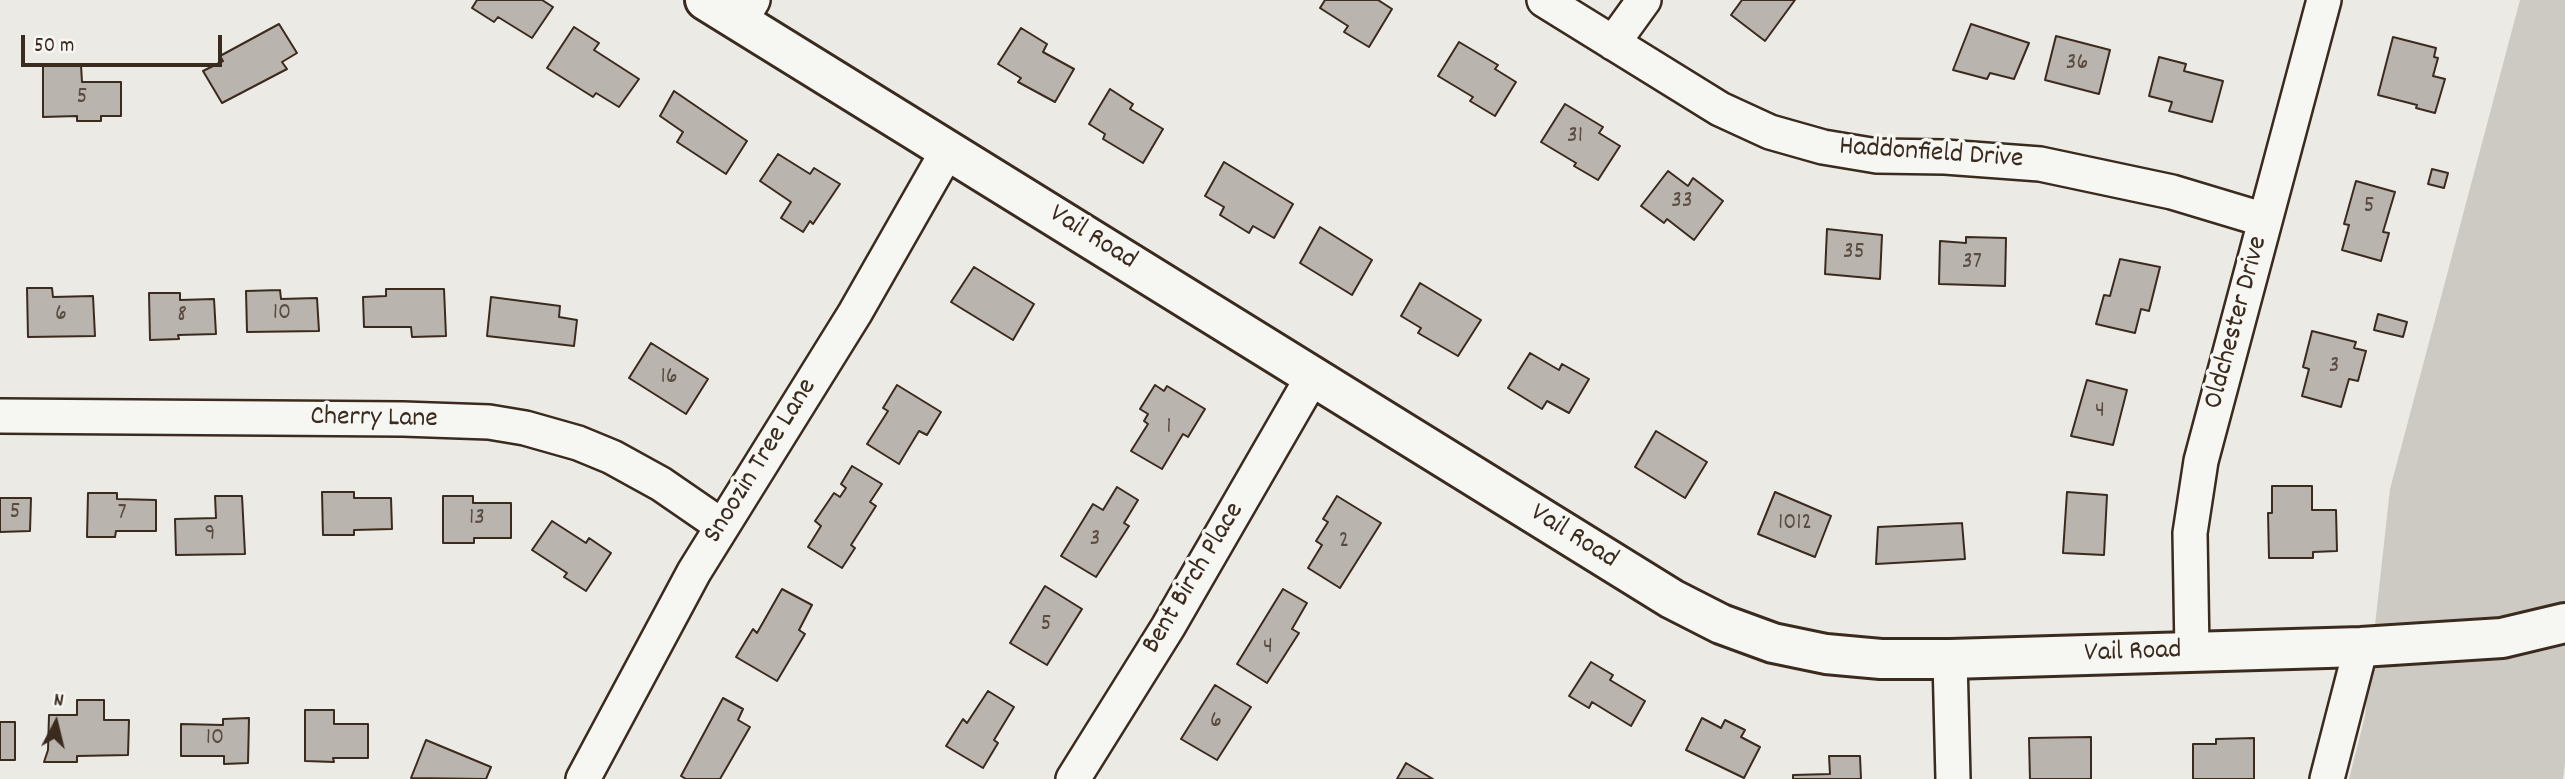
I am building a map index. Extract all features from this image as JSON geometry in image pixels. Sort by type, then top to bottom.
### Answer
[{"type":"street","name":"Vail Road","points":[[705,0],[746,11],[948,150],[1672,599],[1721,624],[1773,643],[1826,654],[1881,659],[1950,659],[2361,647],[2501,638],[2565,623]]},
{"type":"street","name":"Haddonfield Drive","points":[[1544,0],[1720,109],[1770,132],[1823,147],[1877,156],[2040,163],[2172,192],[2265,220]]},
{"type":"street","points":[[1613,43],[1644,0]]},
{"type":"street","name":"Oldchester Drive","points":[[2192,652],[2190,533],[2200,461],[2324,0]]},
{"type":"street","name":"Snoozin Tree Lane","points":[[583,779],[694,572],[855,313],[948,150]]},
{"type":"street","name":"Bent Birch Place","points":[[1073,779],[1168,626],[1313,376]]},
{"type":"street","name":"Cherry Lane","points":[[0,416],[403,419],[501,424],[579,443],[612,457],[661,484],[722,526]]},
{"type":"street","points":[[2328,779],[2361,647]]},
{"type":"street","points":[[1950,659],[1952,779]]},
{"type":"shaded area","points":[[2520,0],[2565,0],[2563,779],[2349,779],[2365,716],[2390,489]]},
{"type":"building","points":[[477,0],[542,0],[553,7],[532,38],[498,17],[494,22],[472,8]]},
{"type":"building","points":[[1325,0],[1378,0],[1392,9],[1369,47],[1344,32],[1348,26],[1320,8]]},
{"type":"building","points":[[1742,0],[1795,0],[1765,41],[1731,15]]},
{"type":"building","points":[[279,24],[297,53],[282,62],[287,69],[222,103],[203,71],[223,61],[220,56]]},
{"type":"building","points":[[1971,24],[2029,43],[2014,79],[1990,73],[1987,79],[1953,70]]},
{"type":"building","points":[[574,27],[599,43],[594,50],[639,79],[619,107],[596,93],[593,97],[547,68]]},
{"type":"building","points":[[1021,28],[1047,44],[1043,52],[1074,69],[1055,102],[1018,82],[1021,78],[998,64]]},
{"type":"building","points":[[2056,36],[2110,50],[2099,94],[2045,80]]},
{"type":"building","points":[[2393,37],[2436,48],[2434,57],[2438,58],[2433,76],[2445,79],[2435,113],[2416,108],[2417,105],[2378,95]]},
{"type":"building","points":[[1459,42],[1498,65],[1495,69],[1516,82],[1495,116],[1470,101],[1473,97],[1438,76]]},
{"type":"building","points":[[2159,57],[2186,64],[2184,71],[2223,81],[2212,122],[2169,111],[2172,102],[2149,96]]},
{"type":"building","points":[[43,64],[81,65],[82,82],[121,82],[121,116],[101,116],[101,121],[77,121],[77,116],[43,117]]},
{"type":"building","points":[[1110,89],[1133,104],[1130,109],[1163,129],[1143,163],[1103,139],[1105,134],[1089,124]]},
{"type":"building","points":[[674,91],[747,141],[726,174],[677,142],[683,132],[660,116]]},
{"type":"building","points":[[1565,104],[1603,127],[1599,133],[1620,146],[1598,180],[1541,142]]},
{"type":"building","points":[[778,154],[810,174],[814,168],[840,184],[813,224],[810,221],[803,232],[781,218],[791,202],[760,181]]},
{"type":"building","points":[[1224,162],[1293,204],[1274,238],[1253,226],[1249,233],[1220,215],[1224,207],[1205,196]]},
{"type":"building","points":[[2432,169],[2448,173],[2444,188],[2428,184]]},
{"type":"building","points":[[1668,171],[1688,186],[1693,178],[1723,201],[1694,240],[1667,219],[1664,223],[1641,206]]},
{"type":"building","points":[[2356,181],[2395,192],[2383,232],[2389,233],[2381,261],[2342,250],[2349,225],[2344,224]]},
{"type":"building","points":[[1320,227],[1372,260],[1352,295],[1300,263]]},
{"type":"building","points":[[1827,229],[1882,235],[1880,279],[1825,274]]},
{"type":"building","points":[[1966,237],[2006,238],[2005,286],[1939,284],[1940,241],[1966,243]]},
{"type":"building","points":[[2120,259],[2160,267],[2149,311],[2141,309],[2135,333],[2096,324],[2104,295],[2110,296]]},
{"type":"building","points":[[974,267],[1034,304],[1013,340],[951,302]]},
{"type":"building","points":[[1420,283],[1481,320],[1458,356],[1418,333],[1421,328],[1401,316]]},
{"type":"building","points":[[27,288],[52,288],[53,297],[93,296],[95,336],[28,337]]},
{"type":"building","points":[[386,289],[444,289],[446,336],[412,337],[411,327],[364,327],[363,297],[386,296]]},
{"type":"building","points":[[280,290],[281,299],[317,298],[319,331],[247,332],[246,291]]},
{"type":"building","points":[[149,293],[180,293],[180,300],[214,299],[216,334],[178,335],[179,339],[150,340]]},
{"type":"building","points":[[491,297],[560,306],[559,317],[577,320],[574,346],[487,336]]},
{"type":"building","points":[[2378,314],[2407,322],[2403,337],[2374,330]]},
{"type":"building","points":[[2312,331],[2356,342],[2354,348],[2366,351],[2358,381],[2349,379],[2341,407],[2302,396],[2309,369],[2303,367]]},
{"type":"building","points":[[651,343],[708,379],[686,414],[629,378]]},
{"type":"building","points":[[1530,353],[1559,370],[1562,364],[1589,379],[1569,413],[1547,401],[1542,409],[1508,388]]},
{"type":"building","points":[[2087,380],[2127,390],[2113,445],[2071,436]]},
{"type":"building","points":[[897,385],[941,412],[927,435],[919,431],[899,464],[867,444],[888,411],[883,408]]},
{"type":"building","points":[[1155,385],[1164,391],[1167,386],[1205,409],[1188,437],[1183,434],[1162,469],[1131,451],[1148,424],[1144,421],[1148,414],[1140,409]]},
{"type":"building","points":[[1656,431],[1707,462],[1685,498],[1635,467]]},
{"type":"building","points":[[852,466],[882,484],[870,502],[876,506],[851,545],[855,548],[842,568],[808,547],[821,526],[815,521],[834,493],[840,497],[846,488],[841,484]]},
{"type":"building","points":[[2272,486],[2312,486],[2312,510],[2336,510],[2337,551],[2313,552],[2313,558],[2269,558],[2268,513],[2272,513]]},
{"type":"building","points":[[1117,487],[1138,500],[1124,523],[1129,526],[1096,577],[1061,556],[1093,504],[1103,510]]},
{"type":"building","points":[[322,492],[354,492],[354,498],[391,498],[392,529],[354,530],[354,535],[323,535]]},
{"type":"building","points":[[1775,492],[1831,516],[1815,557],[1758,534]]},
{"type":"building","points":[[2067,492],[2107,495],[2104,555],[2063,553]]},
{"type":"building","points":[[88,493],[117,493],[117,499],[156,500],[156,531],[116,531],[115,537],[87,537]]},
{"type":"building","points":[[215,496],[242,496],[245,554],[176,555],[175,519],[216,518]]},
{"type":"building","points":[[443,496],[473,496],[473,503],[511,503],[511,538],[474,538],[474,543],[443,543]]},
{"type":"building","points":[[1337,496],[1381,523],[1340,588],[1308,568],[1322,545],[1316,541],[1328,522],[1323,519]]},
{"type":"building","points":[[0,498],[31,498],[30,531],[0,532]]},
{"type":"building","points":[[552,521],[586,543],[589,538],[611,553],[586,591],[564,577],[567,573],[532,550]]},
{"type":"building","points":[[1962,523],[1965,559],[1876,564],[1878,527]]},
{"type":"building","points":[[1045,586],[1082,609],[1047,665],[1010,643]]},
{"type":"building","points":[[782,589],[812,605],[799,630],[805,634],[777,681],[736,657],[753,629],[757,633]]},
{"type":"building","points":[[1283,589],[1307,603],[1292,629],[1299,633],[1267,683],[1237,664]]},
{"type":"building","points":[[1591,662],[1613,675],[1610,680],[1645,701],[1631,726],[1592,702],[1589,708],[1569,696]]},
{"type":"building","points":[[1215,685],[1251,707],[1217,760],[1181,739]]},
{"type":"building","points":[[988,691],[1014,707],[994,740],[998,743],[983,768],[946,746],[963,719],[967,723]]},
{"type":"building","points":[[723,698],[743,709],[738,720],[750,727],[720,779],[686,779],[681,776]]},
{"type":"building","points":[[77,700],[104,700],[104,720],[129,720],[128,755],[77,756],[77,762],[44,762],[48,750],[49,715],[77,715]]},
{"type":"building","points":[[305,710],[334,710],[334,724],[368,724],[368,758],[333,758],[334,762],[305,761]]},
{"type":"building","points":[[249,718],[248,763],[224,764],[224,756],[181,756],[181,724],[223,725],[223,719]]},
{"type":"building","points":[[1702,718],[1721,728],[1725,720],[1745,730],[1741,737],[1760,747],[1744,778],[1686,750]]},
{"type":"building","points":[[0,722],[15,722],[15,760],[0,760]]},
{"type":"building","points":[[2091,737],[2091,779],[2030,779],[2029,738]]},
{"type":"building","points":[[2254,738],[2254,779],[2193,779],[2193,744],[2216,744],[2216,739]]},
{"type":"building","points":[[426,740],[491,767],[486,779],[411,778]]},
{"type":"building","points":[[1829,756],[1860,756],[1861,779],[1793,779],[1793,775],[1830,774]]},
{"type":"building","points":[[1406,763],[1433,779],[1397,779]]}]
